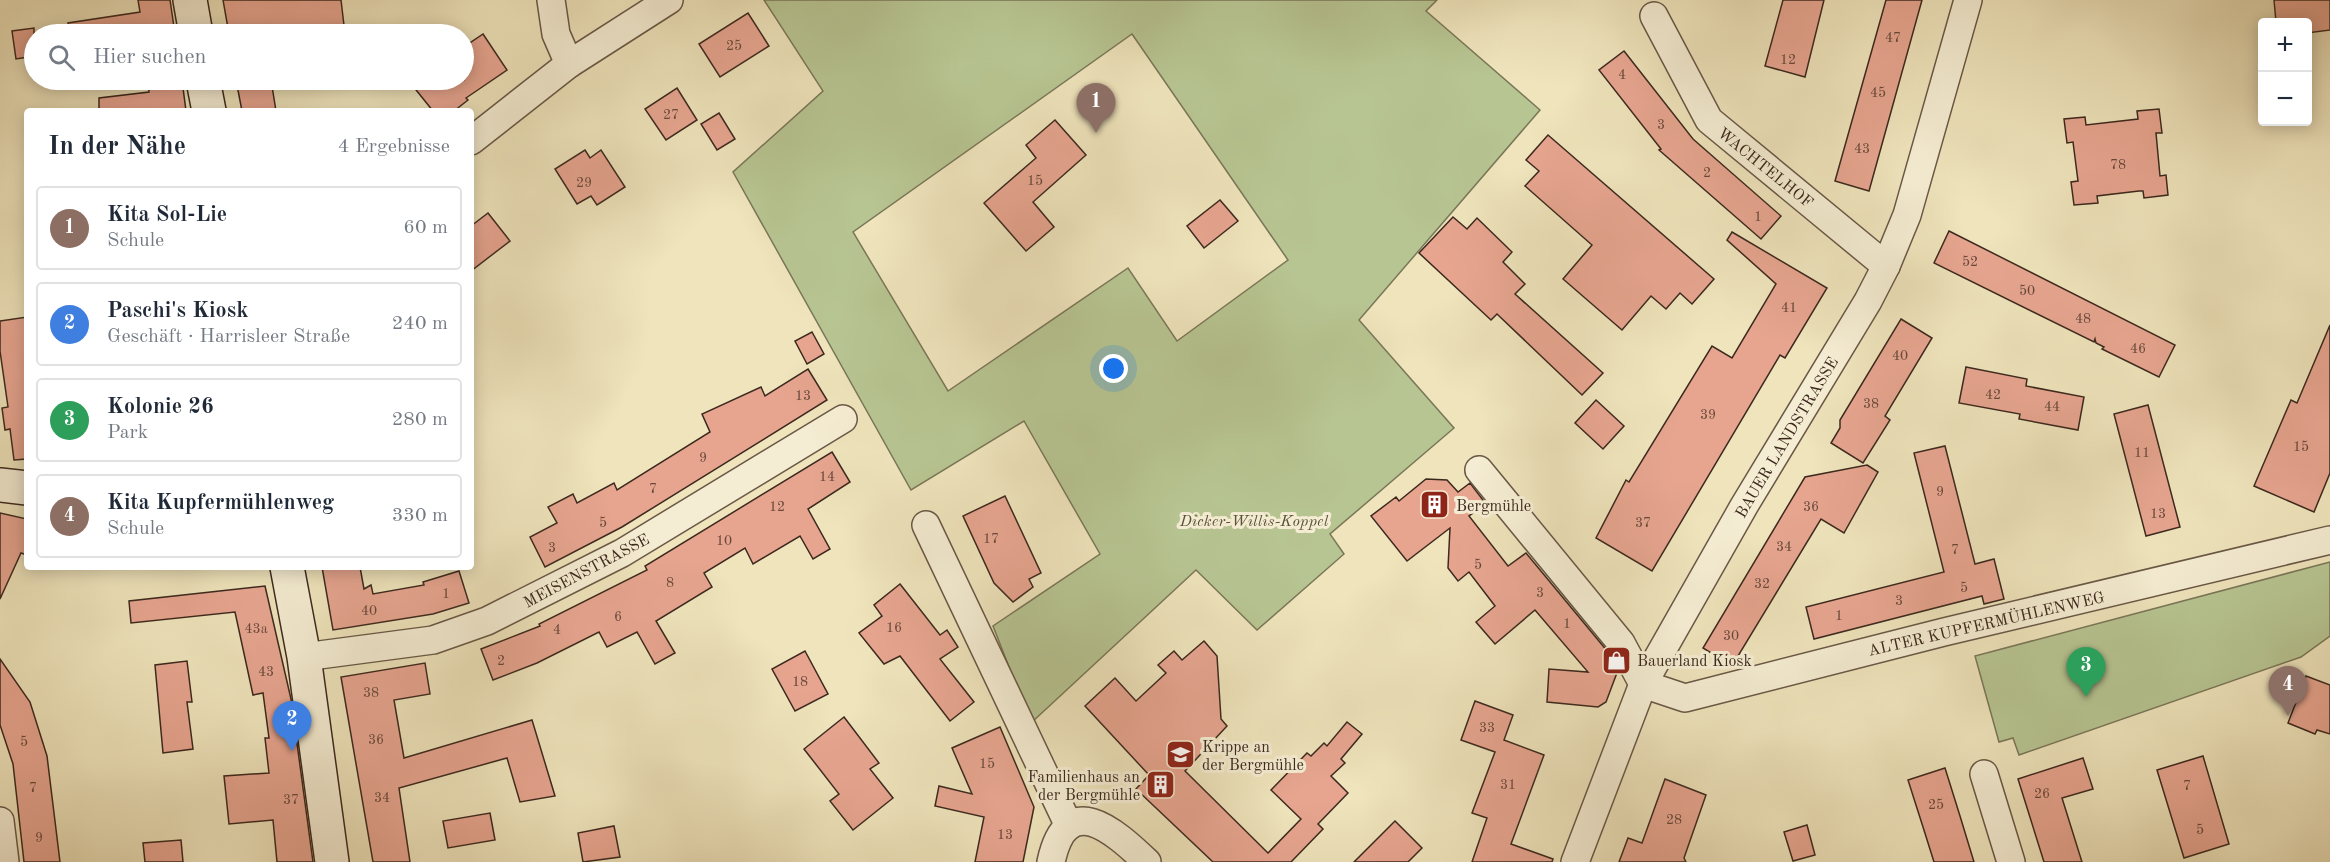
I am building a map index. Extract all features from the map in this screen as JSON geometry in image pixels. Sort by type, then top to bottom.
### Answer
[{"type":"main road","points":[[190,0],[194,24]]},
{"type":"main road","points":[[205,90],[208,108]]},
{"type":"main road","points":[[0,484],[24,488]]},
{"type":"main road","points":[[288,570],[304,657],[332,862]]},
{"type":"street","points":[[551,0],[556,34],[569,64]]},
{"type":"street","points":[[474,139],[569,64],[669,0]]},
{"type":"street","name":"BAUER LANDSTRASSE","points":[[1575,862],[1643,684],[1744,506],[1868,301],[1886,266],[1907,215],[1968,0]]},
{"type":"street","name":"WACHTELHOF","points":[[1654,16],[1709,120],[1886,266]]},
{"type":"street","name":"MEISENSTRASSE","points":[[304,657],[433,640],[487,621],[622,553],[843,419]]},
{"type":"street","points":[[1479,470],[1621,643],[1643,684]]},
{"type":"street","points":[[926,525],[1069,826]]},
{"type":"street","name":"ALTER KUPFERMÜHLENWEG","points":[[1643,684],[1685,698],[1944,632],[2330,540]]},
{"type":"street","points":[[1984,774],[2011,862]]},
{"type":"street","points":[[0,821],[5,862]]},
{"type":"street","points":[[1051,862],[1059,837],[1069,826],[1080,822],[1100,823],[1147,862]]},
{"type":"green space","name":"Dicker-Willis-Koppel","points":[[764,0],[1437,0],[1426,11],[1540,110],[1359,320],[1454,428],[1330,534],[1344,554],[1257,630],[1196,570],[1031,723],[993,626],[1100,554],[1024,421],[911,490],[733,172],[823,91]],"holes":[[[1132,34],[1288,260],[1177,341],[1128,268],[948,391],[853,232]]]},
{"type":"green space","points":[[2330,562],[2330,636],[2301,657],[2019,755],[2013,738],[1999,742],[1975,656]]},
{"type":"building","points":[[138,0],[170,0],[174,24],[68,24],[68,23],[140,12]]},
{"type":"building","points":[[223,0],[341,0],[344,24],[227,24]]},
{"type":"building","points":[[1783,0],[1824,0],[1805,77],[1765,66]]},
{"type":"building","points":[[1886,0],[1922,0],[1869,191],[1835,181]]},
{"type":"building","points":[[2274,0],[2330,0],[2330,30],[2312,32],[2312,18],[2276,18]]},
{"type":"building","points":[[748,13],[769,46],[720,77],[699,44]]},
{"type":"building","points":[[24,29],[24,58],[16,59],[12,31]]},
{"type":"building","points":[[483,34],[507,70],[466,98],[468,100],[458,108],[431,108],[416,90],[474,90],[474,40]]},
{"type":"building","points":[[1624,51],[1693,139],[1781,216],[1761,239],[1659,150],[1661,149],[1599,70]]},
{"type":"building","points":[[677,88],[697,120],[666,140],[645,109]]},
{"type":"building","points":[[149,90],[183,90],[186,108],[99,108],[99,98],[149,92]]},
{"type":"building","points":[[238,90],[273,90],[276,108],[241,108]]},
{"type":"building","points":[[2159,109],[2162,133],[2156,133],[2160,176],[2166,175],[2168,195],[2144,198],[2143,191],[2139,191],[2097,196],[2098,203],[2074,205],[2071,182],[2078,181],[2073,142],[2067,143],[2064,119],[2085,117],[2086,125],[2138,119],[2137,111]]},
{"type":"building","points":[[719,113],[735,139],[717,150],[701,124]]},
{"type":"building","points":[[1055,120],[1086,155],[1033,202],[1054,227],[1026,251],[984,203],[1036,158],[1026,145]]},
{"type":"building","points":[[1548,135],[1714,279],[1692,304],[1680,293],[1666,309],[1651,296],[1622,330],[1563,279],[1592,245],[1525,186],[1539,171],[1526,160]]},
{"type":"building","points":[[585,150],[590,158],[601,150],[625,187],[597,205],[591,196],[577,204],[555,169]]},
{"type":"building","points":[[1220,200],[1238,221],[1204,248],[1187,226]]},
{"type":"building","points":[[488,213],[510,241],[474,269],[474,224]]},
{"type":"building","points":[[1453,217],[1467,229],[1477,218],[1512,252],[1503,262],[1525,284],[1515,294],[1603,373],[1582,395],[1497,314],[1491,320],[1419,253]]},
{"type":"building","points":[[1949,231],[2175,345],[2159,377],[2102,349],[2104,347],[2096,343],[2095,339],[2094,342],[1934,263]]},
{"type":"building","points":[[1732,232],[1827,288],[1785,358],[1780,355],[1652,571],[1596,538],[1626,480],[1629,482],[1712,346],[1732,358],[1776,284],[1727,240]]},
{"type":"building","points":[[24,317],[24,459],[14,460],[10,429],[5,430],[2,408],[8,407],[0,351],[0,321]]},
{"type":"building","points":[[1901,319],[1932,338],[1885,416],[1890,420],[1863,463],[1831,443],[1840,428],[1840,420]]},
{"type":"building","points":[[2330,325],[2330,473],[2314,512],[2254,486],[2291,400],[2297,403]]},
{"type":"building","points":[[812,332],[824,354],[807,364],[795,341]]},
{"type":"building","points":[[1966,367],[2027,379],[2026,386],[2084,397],[2078,430],[2019,419],[2020,414],[1959,403]]},
{"type":"building","points":[[808,369],[827,400],[622,527],[545,567],[530,537],[557,523],[548,507],[573,494],[577,503],[614,483],[617,490],[710,432],[702,414],[761,387],[765,396]]},
{"type":"building","points":[[1596,400],[1624,426],[1603,449],[1575,423]]},
{"type":"building","points":[[2148,405],[2180,527],[2146,536],[2114,414]]},
{"type":"building","points":[[1945,446],[1975,564],[1994,559],[2004,599],[1984,604],[1982,596],[1814,639],[1806,607],[1944,572],[1914,453]]},
{"type":"building","points":[[832,452],[850,482],[808,509],[830,549],[813,559],[800,536],[753,564],[745,548],[704,573],[712,587],[656,621],[675,653],[655,664],[637,632],[607,647],[599,632],[537,663],[493,680],[481,649],[540,626],[539,624],[647,570],[645,566]]},
{"type":"building","points":[[1867,465],[1878,472],[1844,533],[1821,519],[1732,666],[1703,648],[1805,477]]},
{"type":"building","points":[[1426,479],[1447,480],[1458,492],[1470,483],[1486,504],[1469,516],[1508,566],[1526,553],[1608,652],[1618,670],[1606,702],[1598,707],[1547,702],[1549,669],[1588,672],[1535,610],[1495,644],[1476,622],[1495,606],[1469,572],[1458,581],[1448,568],[1450,528],[1407,561],[1371,516],[1396,497],[1399,501]]},
{"type":"building","points":[[1005,496],[1041,573],[1029,579],[1033,587],[1013,602],[994,583],[963,516]]},
{"type":"building","points":[[0,513],[24,518],[24,554],[21,553],[0,599]]},
{"type":"building","points":[[323,570],[361,570],[364,589],[371,585],[373,594],[424,585],[423,582],[459,571],[469,603],[433,614],[333,630]]},
{"type":"building","points":[[900,584],[940,635],[947,630],[958,647],[940,659],[974,702],[950,721],[900,656],[884,664],[859,633],[882,616],[874,605]]},
{"type":"building","points":[[265,586],[291,699],[313,862],[277,862],[273,820],[229,824],[224,776],[269,773],[265,738],[269,738],[263,693],[253,695],[235,612],[131,623],[129,601]]},
{"type":"building","points":[[1204,641],[1217,656],[1221,719],[1227,726],[1185,771],[1268,853],[1301,819],[1271,790],[1307,753],[1311,756],[1324,743],[1327,746],[1347,722],[1362,734],[1341,759],[1345,763],[1331,776],[1348,793],[1318,824],[1323,829],[1291,862],[1213,862],[1136,789],[1149,775],[1085,706],[1115,678],[1136,701],[1166,673],[1158,665],[1174,651],[1182,660]]},
{"type":"building","points":[[805,651],[828,694],[795,711],[772,669]]},
{"type":"building","points":[[0,659],[30,702],[47,756],[60,862],[24,862],[13,764],[0,725]]},
{"type":"building","points":[[187,661],[192,702],[187,702],[193,749],[163,753],[155,665]]},
{"type":"building","points":[[425,663],[430,694],[394,700],[404,758],[532,720],[555,796],[520,802],[507,758],[399,788],[410,862],[373,862],[341,677]]},
{"type":"building","points":[[2306,676],[2330,685],[2330,734],[2317,730],[2315,734],[2288,723]]},
{"type":"building","points":[[1475,701],[1513,715],[1504,740],[1544,755],[1511,844],[1553,859],[1552,862],[1472,862],[1487,818],[1472,813],[1495,752],[1461,740]]},
{"type":"building","points":[[844,717],[879,763],[870,769],[893,798],[853,830],[830,801],[839,794],[804,749]]},
{"type":"building","points":[[1000,727],[1034,807],[1023,862],[975,862],[984,817],[935,806],[939,786],[972,794],[952,748]]},
{"type":"building","points":[[2203,756],[2229,844],[2184,858],[2157,770]]},
{"type":"building","points":[[2083,758],[2093,789],[2062,798],[2082,862],[2044,862],[2018,779]]},
{"type":"building","points":[[1945,768],[1974,862],[1934,862],[1908,780]]},
{"type":"building","points":[[1665,779],[1706,795],[1684,858],[1686,862],[1619,862],[1628,838],[1642,843]]},
{"type":"building","points":[[490,813],[495,840],[448,848],[443,821]]},
{"type":"building","points":[[1395,821],[1422,848],[1408,862],[1354,862]]},
{"type":"building","points":[[1807,825],[1815,855],[1793,861],[1784,832]]},
{"type":"building","points":[[614,826],[620,857],[583,862],[578,833]]},
{"type":"building","points":[[181,840],[183,862],[145,862],[143,843]]},
{"type":"place","name":"Kita Sol-Lie","points":[[1096,133]]},
{"type":"place","name":"Bergmühle","points":[[1435,505]]},
{"type":"place","name":"Bauerland Kiosk","points":[[1616,660]]},
{"type":"place","name":"Kolonie 26","points":[[2086,697]]},
{"type":"place","name":"Kita Kupfermühlenweg","points":[[2288,716]]},
{"type":"place","name":"Paschi's Kiosk","points":[[292,751]]},
{"type":"place","name":"Krippe an der Bergmühle","points":[[1181,755]]},
{"type":"place","name":"Familienhaus an der Bergmühle","points":[[1161,785]]}]
